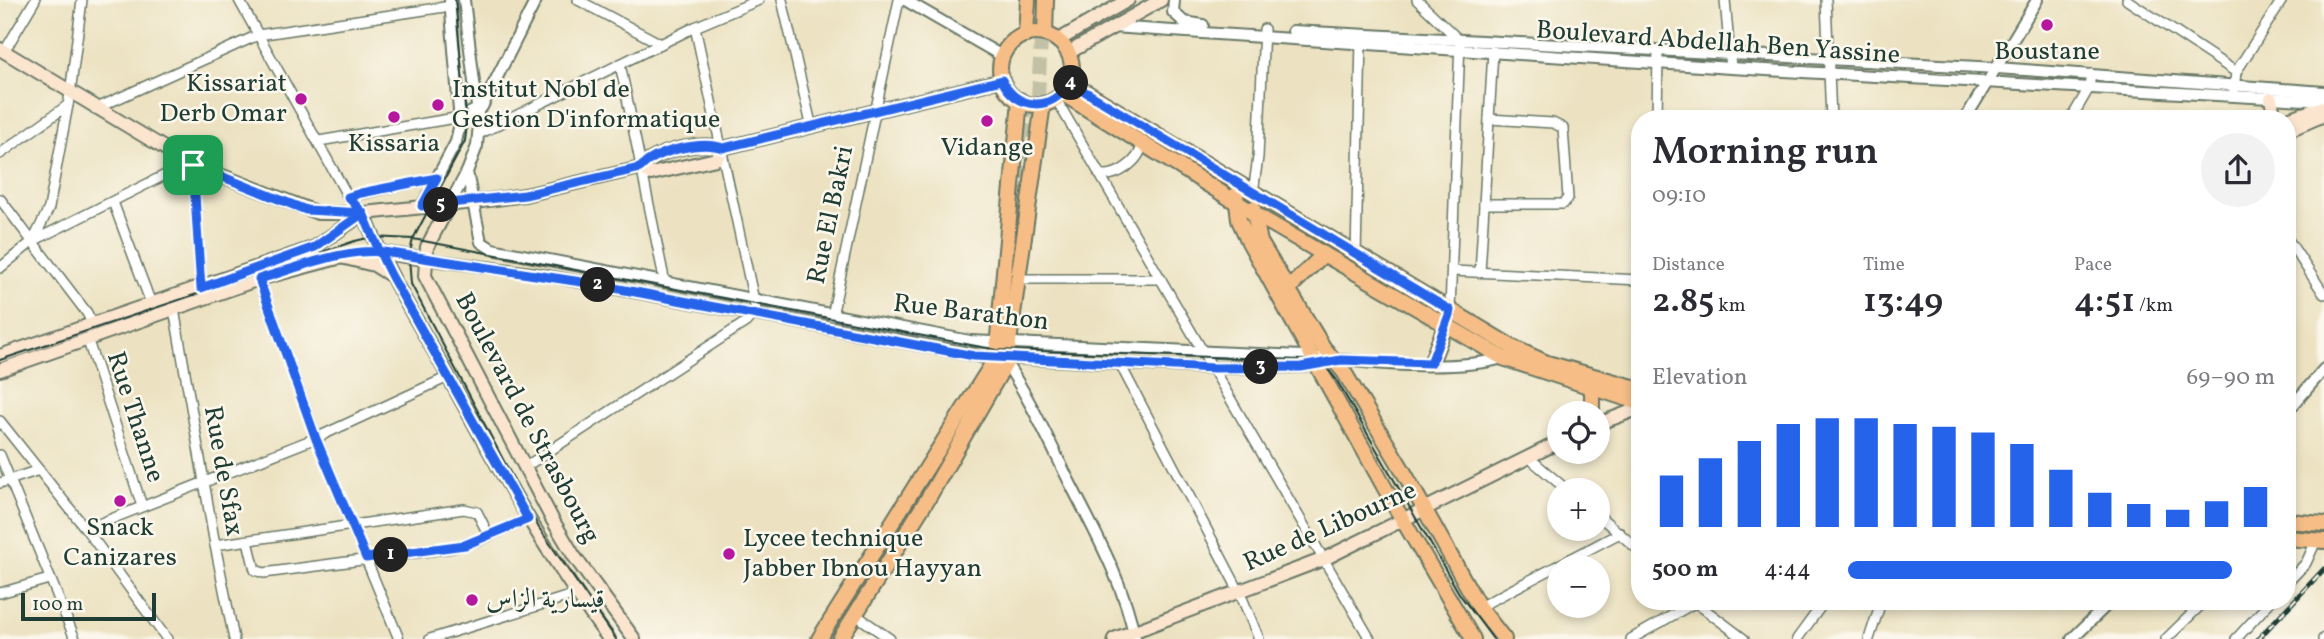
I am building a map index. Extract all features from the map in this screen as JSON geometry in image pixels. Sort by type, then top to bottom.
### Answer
[{"type":"main road","points":[[1026,35],[1028,0]]},
{"type":"main road","points":[[840,639],[1003,354],[1057,94],[1071,65],[1068,52],[1051,37],[1046,0]]},
{"type":"main road","points":[[1128,0],[1051,37],[1026,35],[1013,41],[1002,55],[1002,80],[1010,93],[1020,100],[1057,94],[1237,184],[1356,255],[1503,358],[1591,389],[1631,398]]},
{"type":"main road","points":[[1068,52],[1161,0]]},
{"type":"main road","points":[[2,51],[69,100],[95,108],[191,164],[306,210],[363,213],[525,195],[640,168],[651,174],[716,159],[723,148],[1002,80]]},
{"type":"main road","points":[[1057,94],[1324,254],[1512,347],[1631,396]]},
{"type":"main road","points":[[2272,99],[2274,110]]},
{"type":"main road","points":[[819,639],[1003,354],[1020,100]]},
{"type":"main road","points":[[2296,117],[2324,107]]},
{"type":"main road","points":[[2296,127],[2324,115]]},
{"type":"main road","points":[[1237,184],[1239,220],[1248,242],[1473,639]]},
{"type":"main road","points":[[1253,193],[1253,211],[1260,242],[1323,347],[1335,361],[1402,469],[1479,607],[1504,639]]},
{"type":"main road","points":[[0,370],[259,279],[338,258],[379,252],[425,259],[431,236],[449,205]]},
{"type":"main road","points":[[0,355],[152,306],[315,247],[363,213]]},
{"type":"main road","name":"Boulevard de Strasbourg","points":[[363,213],[392,277],[528,519],[576,594],[609,639]]},
{"type":"main road","points":[[1288,289],[1324,254]]},
{"type":"main road","points":[[338,258],[374,265],[392,277]]},
{"type":"main road","name":"Boulevard de Strasbourg","points":[[425,259],[425,276],[525,467],[574,556],[634,639]]},
{"type":"main road","points":[[1431,363],[1448,317]]},
{"type":"main road","points":[[1591,389],[1592,401]]},
{"type":"main road","points":[[825,639],[977,402],[833,639]]},
{"type":"main road","points":[[1610,419],[1631,404]]},
{"type":"main road","name":"Rue de Libourne","points":[[1114,639],[1135,635],[1324,559],[1547,448]]},
{"type":"main road","points":[[2296,522],[2324,524]]},
{"type":"main road","points":[[2296,539],[2320,541]]},
{"type":"street","points":[[2,51],[35,0]]},
{"type":"street","points":[[33,241],[49,208],[69,100],[82,0]]},
{"type":"street","name":"Boulevard de Strasbourg","points":[[239,0],[348,197],[363,213]]},
{"type":"street","points":[[449,205],[467,172],[479,134],[464,0]]},
{"type":"street","points":[[319,141],[461,117],[478,111],[536,0]]},
{"type":"street","points":[[578,0],[661,44]]},
{"type":"street","points":[[479,134],[695,27],[759,0]]},
{"type":"street","points":[[782,0],[812,128]]},
{"type":"street","name":"Rue El Bakri","points":[[832,316],[899,0]]},
{"type":"street","points":[[905,0],[1002,55]]},
{"type":"street","name":"Boulevard Abdellah Ben Yassine","points":[[1174,0],[1173,12],[1184,22],[1263,32]]},
{"type":"street","points":[[1416,0],[1460,45],[1453,271],[1448,317]]},
{"type":"street","points":[[1725,0],[1731,68]]},
{"type":"street","points":[[1826,0],[1831,110]]},
{"type":"street","points":[[1971,110],[2037,0]]},
{"type":"street","points":[[2127,0],[2236,72]]},
{"type":"street","points":[[2234,92],[2236,72],[2282,0]]},
{"type":"street","points":[[95,108],[258,35],[451,3],[461,117],[456,142],[422,206]]},
{"type":"street","points":[[525,467],[753,315],[756,300],[695,27]]},
{"type":"street","name":"Boulevard Abdellah Ben Yassine","points":[[1110,27],[1263,32],[1460,45],[1658,50],[1948,65],[2144,78],[2272,99],[2324,101]]},
{"type":"street","points":[[1253,193],[1258,157],[1263,32]]},
{"type":"street","points":[[1356,255],[1361,38]]},
{"type":"street","name":"Boulevard Abdellah Ben Yassine","points":[[1460,45],[1493,51],[1658,64],[2140,93],[2324,92]]},
{"type":"street","points":[[1657,110],[1658,50]]},
{"type":"street","points":[[1480,273],[1493,51]]},
{"type":"street","points":[[620,64],[665,284]]},
{"type":"street","points":[[1947,80],[1948,65]]},
{"type":"street","points":[[2076,110],[2089,88],[2091,74]]},
{"type":"street","points":[[2140,93],[2144,78]]},
{"type":"street","points":[[474,85],[492,88]]},
{"type":"street","points":[[1057,94],[1100,174],[1370,639]]},
{"type":"street","points":[[0,154],[69,100]]},
{"type":"street","points":[[1484,204],[1551,205],[1563,204],[1568,198],[1563,128],[1553,123],[1489,119]]},
{"type":"street","points":[[1100,174],[1110,176],[1118,172],[1138,155],[1142,144]]},
{"type":"street","points":[[0,268],[33,241],[191,164],[201,288]]},
{"type":"street","name":"Rue Barathon","points":[[467,172],[481,242],[492,249],[756,300],[1003,354],[1206,353],[1315,360]]},
{"type":"street","points":[[348,197],[437,178]]},
{"type":"street","points":[[0,199],[93,325]]},
{"type":"street","points":[[113,202],[152,306]]},
{"type":"street","points":[[2296,251],[2324,294]]},
{"type":"street","points":[[425,259],[532,273],[753,315],[1003,354],[1120,364],[1214,368],[1301,367],[1315,360],[1477,363],[1503,358]]},
{"type":"street","points":[[1453,271],[1631,280]]},
{"type":"street","points":[[259,279],[316,439],[399,639]]},
{"type":"street","points":[[1019,279],[1161,279]]},
{"type":"street","name":"Rue de Sfax","points":[[174,309],[234,639]]},
{"type":"street","name":"Rue Thanne","points":[[88,341],[142,506]]},
{"type":"street","points":[[1003,354],[1089,520],[1135,635]]},
{"type":"street","points":[[1120,364],[1240,593],[1259,639]]},
{"type":"street","points":[[2296,402],[2324,369]]},
{"type":"street","points":[[86,529],[316,439],[448,377]]},
{"type":"street","points":[[0,421],[86,529],[167,639]]},
{"type":"street","points":[[0,455],[5,482],[75,639]]},
{"type":"street","points":[[1528,457],[1553,478]]},
{"type":"street","points":[[5,482],[39,470]]},
{"type":"street","points":[[215,545],[469,509],[477,512],[489,536]]},
{"type":"street","points":[[248,541],[257,573],[453,548],[528,519]]},
{"type":"street","points":[[1610,525],[1631,543]]},
{"type":"street","points":[[1479,607],[1620,533]]},
{"type":"street","points":[[2296,574],[2320,541]]},
{"type":"street","points":[[0,593],[50,579]]},
{"type":"street","points":[[430,639],[576,594]]},
{"type":"street","points":[[1631,639],[1682,610]]},
{"type":"street","points":[[1706,610],[1744,639]]},
{"type":"street","points":[[1797,639],[1818,610]]},
{"type":"street","points":[[1869,639],[1878,610]]},
{"type":"street","points":[[2071,639],[2102,610]]},
{"type":"street","points":[[2166,639],[2196,610]]},
{"type":"street","points":[[2236,639],[2263,610]]},
{"type":"street","points":[[856,615],[890,639]]},
{"type":"tunnel","points":[[1037,0],[1037,30]]},
{"type":"tunnel","points":[[1037,116],[1042,21]]},
{"type":"tunnel","points":[[1011,263],[1031,103]]},
{"type":"tram line","points":[[455,0],[467,125],[465,141],[413,239],[409,257],[411,284],[539,528],[616,639]]},
{"type":"tram line","points":[[0,360],[372,237],[413,239],[997,350],[1304,360],[1325,366],[1336,379],[1460,595],[1493,639]]},
{"type":"railway","points":[[2296,599],[2324,569]]},
{"type":"railway","points":[[2258,639],[2285,610]]},
{"type":"place","name":"Boustane","points":[[2047,25]]},
{"type":"place","name":"Kissariat Derb Omar","points":[[301,99]]},
{"type":"place","name":"Institut Nobl de Gestion D'informatique","points":[[438,105]]},
{"type":"place","name":"Kissaria","points":[[394,117]]},
{"type":"place","name":"Vidange","points":[[987,121]]},
{"type":"place","name":"Snack Canizares","points":[[120,501]]},
{"type":"place","name":"Lycee technique Jabber Ibnou Hayyan","points":[[729,554]]},
{"type":"place","name":"قيسارية الزاس","points":[[472,600]]},
{"type":"route","points":[[193,165],[201,288],[323,243],[363,213],[348,197],[361,193],[437,178],[422,206],[525,195],[640,168],[649,158],[710,143],[723,148],[1002,80],[1008,91],[1023,102],[1043,104],[1060,95],[1069,82],[1208,168],[1450,310],[1431,363],[1341,360],[1301,367],[1214,368],[1032,361],[974,356],[532,273],[384,252],[379,252],[370,252],[353,254],[259,279],[316,439],[366,558],[453,548],[477,541],[528,519],[392,277],[379,252],[376,244],[372,237],[363,213],[318,213],[306,210],[193,165]]}]
